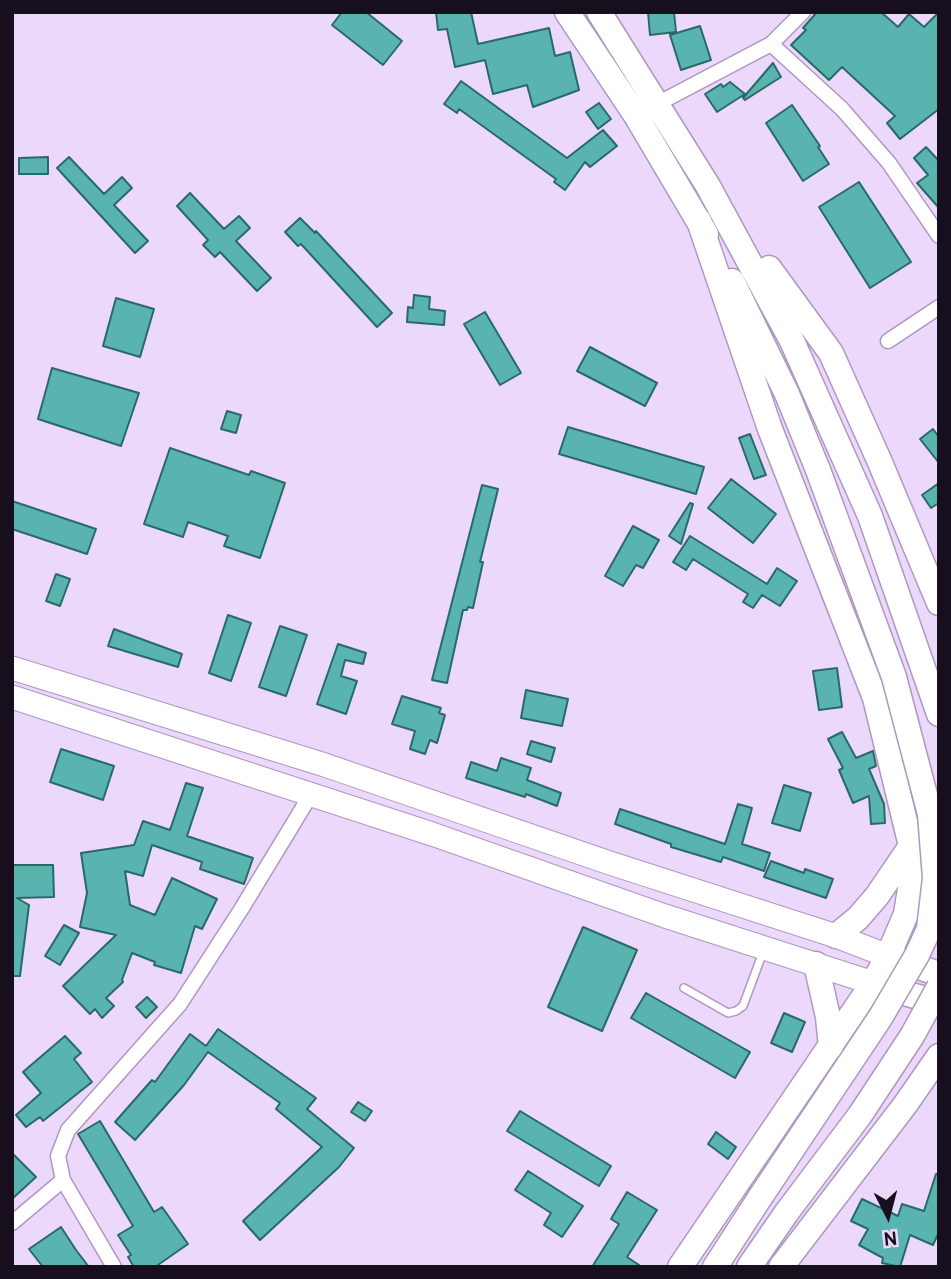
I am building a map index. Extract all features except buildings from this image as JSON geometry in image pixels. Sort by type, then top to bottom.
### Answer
[{"type":"highway","points":[[567,12],[635,114],[745,304],[818,470],[894,677],[930,814],[935,878],[929,929],[917,955],[880,1018],[715,1267]]},
{"type":"highway","points":[[599,12],[708,186],[792,341],[870,516],[939,714]]},
{"type":"highway","points":[[708,186],[831,353],[939,603]]},
{"type":"highway","points":[[680,1267],[873,983],[906,914],[913,870],[911,846],[876,698],[770,429],[699,221]]},
{"type":"highway","points":[[835,936],[858,918],[877,896],[911,846]]},
{"type":"highway","points":[[888,956],[939,974]]},
{"type":"highway","points":[[816,964],[828,1017],[831,1047]]},
{"type":"highway","points":[[873,983],[939,1003]]},
{"type":"highway","points":[[749,1267],[860,1115],[912,1036],[939,987]]},
{"type":"highway","points":[[781,1267],[905,1105],[939,1056]]},
{"type":"highway","points":[[905,1105],[939,1075]]},
{"type":"main road","points":[[12,668],[325,765],[888,956]]},
{"type":"main road","points":[[12,697],[432,834],[665,916],[873,983]]},
{"type":"street","points":[[657,104],[771,44],[796,22],[803,12]]},
{"type":"street","points":[[771,44],[842,109],[881,154],[939,236]]},
{"type":"street","points":[[888,341],[939,307]]},
{"type":"street","points":[[114,1267],[63,1180],[58,1156],[68,1130],[180,1004],[310,796]]},
{"type":"street","points":[[12,1223],[63,1180]]},
{"type":"lane","points":[[684,988],[729,1013],[736,1011],[743,1006],[765,948]]}]
